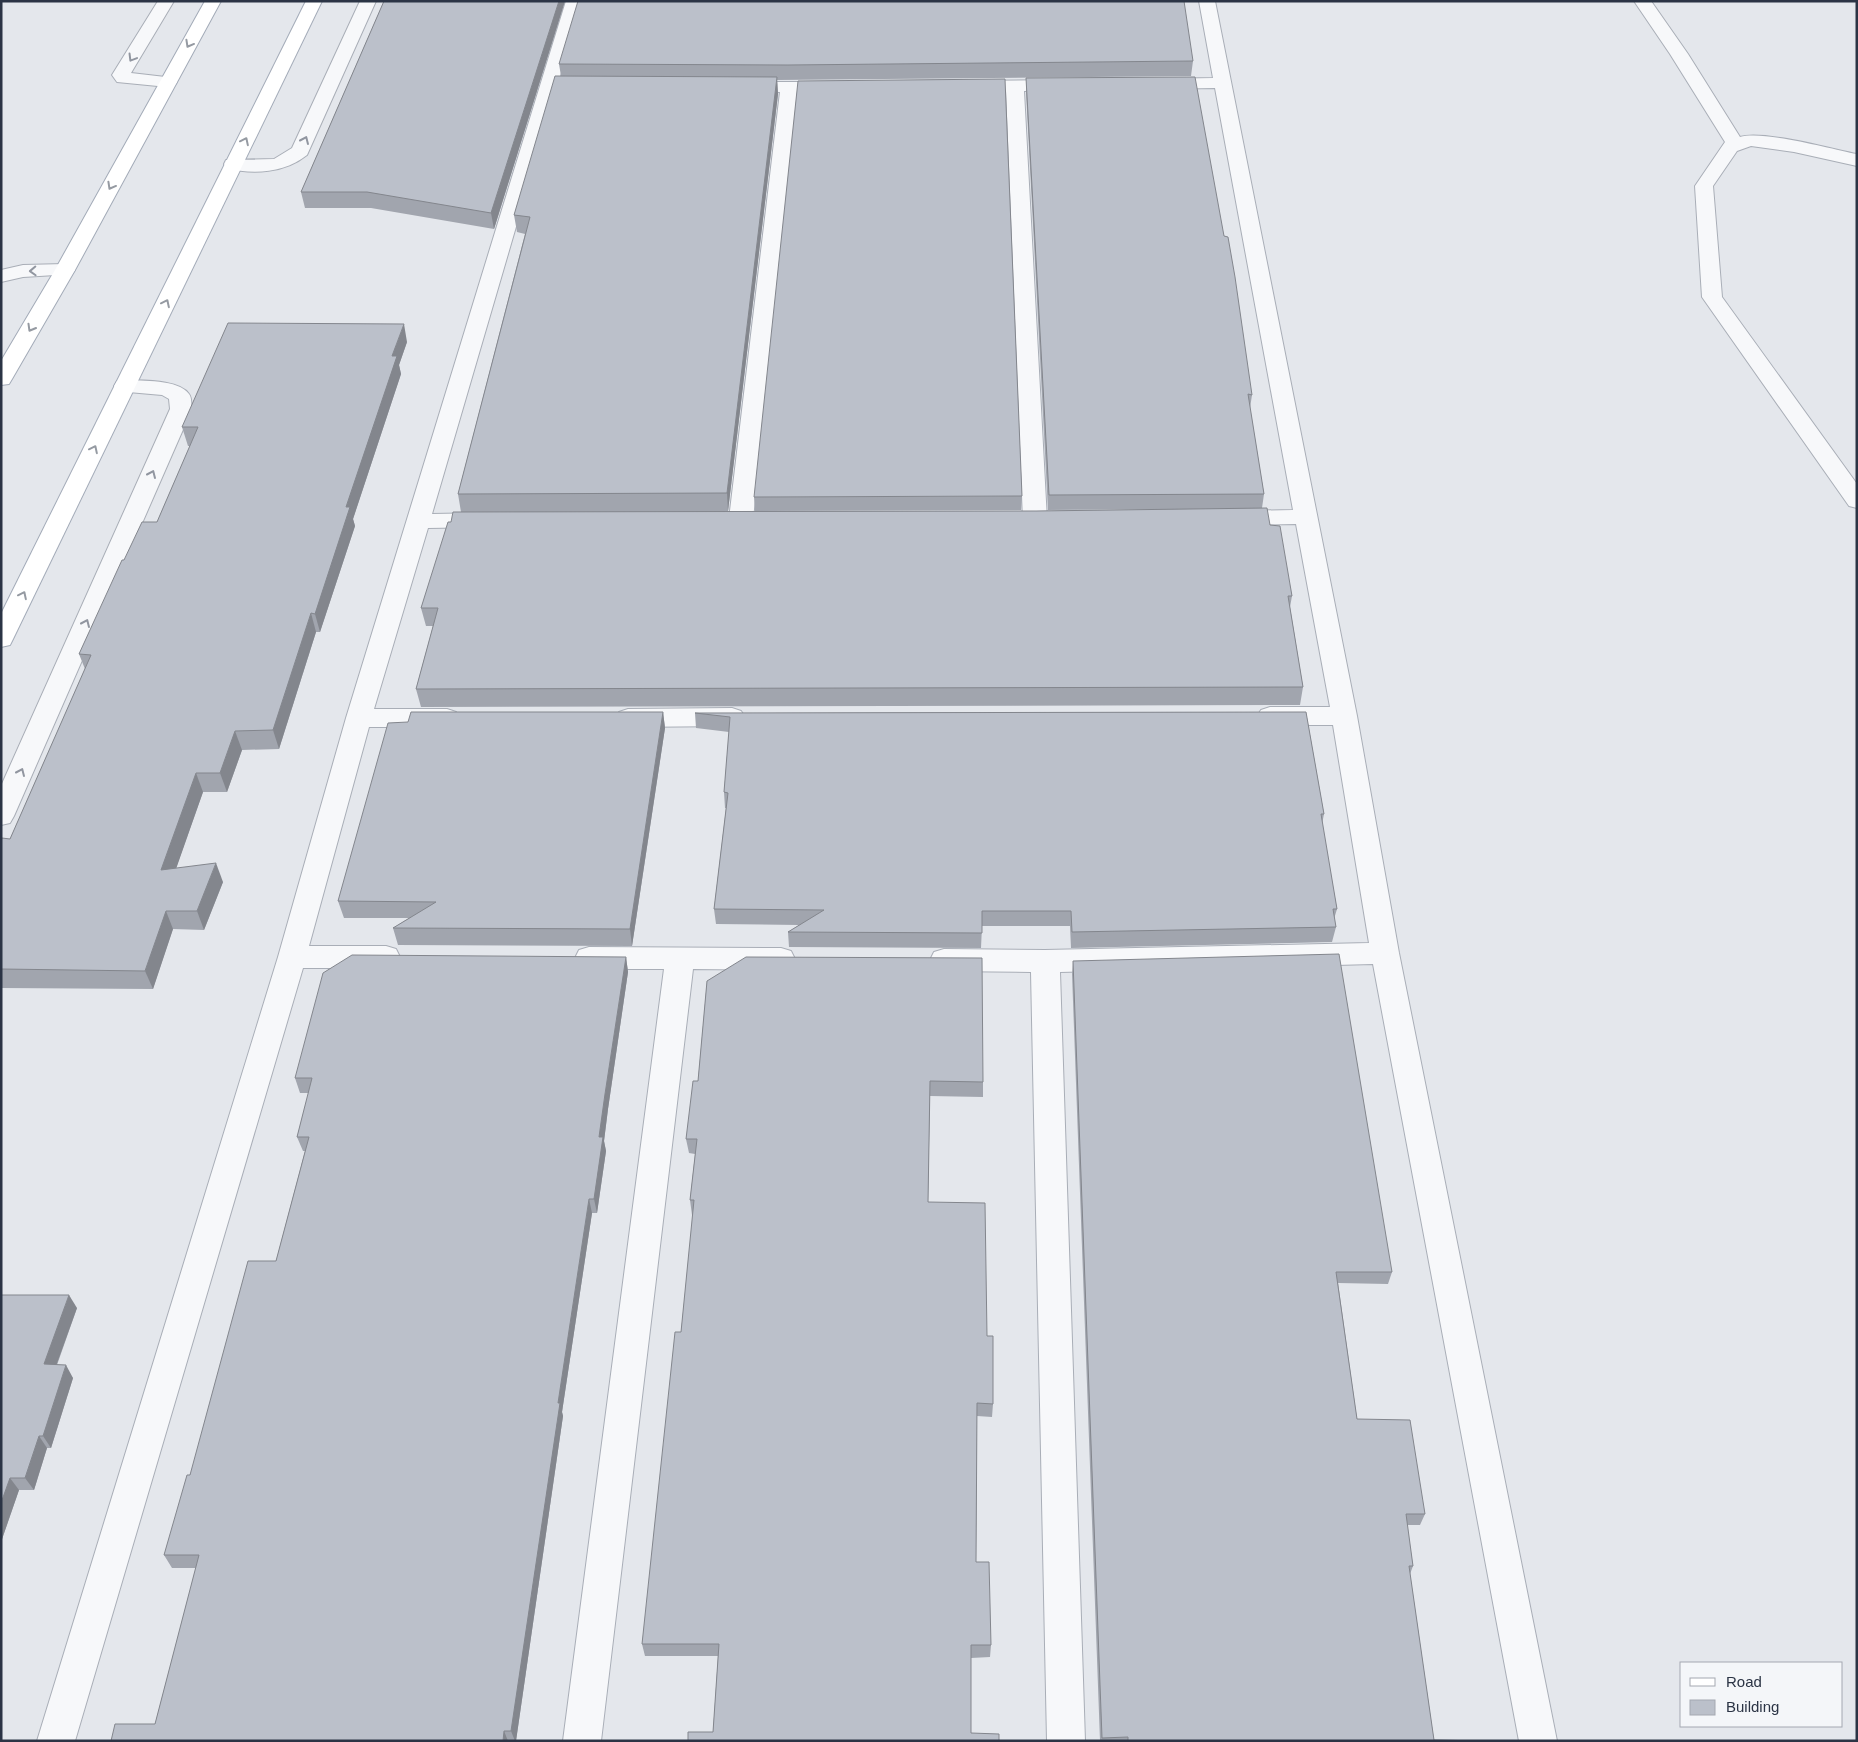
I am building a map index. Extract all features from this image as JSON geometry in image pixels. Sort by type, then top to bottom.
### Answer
[{"type":"main road","points":[[1,379],[65,270],[213,1]]},
{"type":"main road","points":[[1,638],[314,1]]},
{"type":"street","points":[[166,1],[121,75],[131,80],[168,82]]},
{"type":"street","points":[[233,164],[275,165],[290,160],[300,151],[368,1]]},
{"type":"street","points":[[56,1741],[292,957],[359,718],[419,521],[557,86],[574,1]]},
{"type":"street","points":[[1207,1],[1344,716],[1385,953],[1538,1741]]},
{"type":"street","points":[[1642,1],[1679,54],[1736,145]]},
{"type":"street","points":[[1143,84],[1222,83]]},
{"type":"street","points":[[946,86],[1084,85]]},
{"type":"street","points":[[722,86],[848,86]]},
{"type":"street","points":[[1015,86],[1035,520]]},
{"type":"street","points":[[741,519],[789,87]]},
{"type":"street","points":[[1857,160],[1794,146],[1749,140],[1730,147],[1704,186],[1712,297],[1857,501]]},
{"type":"street","points":[[1,276],[23,271],[65,270]]},
{"type":"street","points":[[1,816],[180,409],[180,396],[167,389],[125,386]]},
{"type":"street","points":[[1209,518],[1306,517]]},
{"type":"street","points":[[419,521],[506,520]]},
{"type":"street","points":[[1245,716],[1344,716]]},
{"type":"street","points":[[608,718],[757,717]]},
{"type":"street","points":[[359,718],[468,718]]},
{"type":"street","points":[[917,960],[1045,961],[1385,953]]},
{"type":"street","points":[[292,957],[412,957]]},
{"type":"street","points":[[561,958],[808,959]]},
{"type":"street","points":[[582,1741],[680,958]]},
{"type":"street","points":[[1045,961],[1066,1741]]},
{"type":"building","points":[[384,1],[559,1],[491,213],[367,192],[301,192]]},
{"type":"building","points":[[578,1],[1184,1],[1193,61],[788,65],[559,64]]},
{"type":"building","points":[[555,76],[777,77],[727,493],[458,494],[530,217],[514,215]]},
{"type":"building","points":[[1195,77],[1224,236],[1228,237],[1235,277],[1252,395],[1248,394],[1264,494],[1049,495],[1026,78]]},
{"type":"building","points":[[1005,79],[1022,496],[754,497],[798,81]]},
{"type":"building","points":[[228,323],[404,324],[392,356],[397,356],[346,507],[350,507],[315,614],[311,613],[273,730],[235,731],[220,773],[196,773],[161,870],[216,863],[197,911],[166,911],[145,971],[1,969],[2,838],[10,839],[91,655],[79,654],[122,560],[124,560],[142,522],[157,522],[198,427],[182,427]]},
{"type":"building","points":[[1267,508],[1270,525],[1280,526],[1292,596],[1288,596],[1303,687],[416,689],[438,608],[421,608],[448,522],[451,522],[453,512],[1036,511]]},
{"type":"building","points":[[411,712],[663,712],[630,929],[393,928],[436,902],[338,901],[388,723],[408,722]]},
{"type":"building","points":[[1306,712],[1324,814],[1321,814],[1337,909],[1333,909],[1336,927],[1072,932],[1071,911],[982,911],[982,933],[788,932],[824,910],[714,909],[728,793],[724,792],[730,717],[695,713]]},
{"type":"building","points":[[1339,954],[1392,1272],[1336,1272],[1357,1419],[1410,1420],[1425,1514],[1406,1514],[1413,1566],[1409,1566],[1434,1740],[1482,1741],[1128,1741],[1128,1737],[1102,1738],[1073,961]]},
{"type":"building","points":[[352,955],[626,957],[599,1137],[603,1137],[594,1199],[589,1199],[511,1731],[504,1731],[503,1741],[111,1741],[115,1724],[155,1724],[199,1555],[164,1555],[187,1475],[190,1475],[248,1261],[276,1261],[309,1137],[297,1137],[312,1078],[295,1078],[323,973]]},
{"type":"building","points":[[746,957],[982,958],[983,1082],[930,1081],[928,1202],[985,1203],[987,1336],[993,1336],[993,1404],[977,1403],[976,1562],[989,1562],[991,1645],[971,1645],[971,1733],[999,1734],[999,1741],[688,1741],[688,1732],[713,1732],[719,1644],[642,1644],[675,1332],[681,1332],[694,1200],[690,1200],[697,1139],[686,1139],[693,1081],[698,1081],[707,981]]},
{"type":"building","points":[[1,1295],[69,1295],[44,1364],[66,1365],[43,1436],[39,1436],[25,1478],[10,1478],[1,1503]]}]
